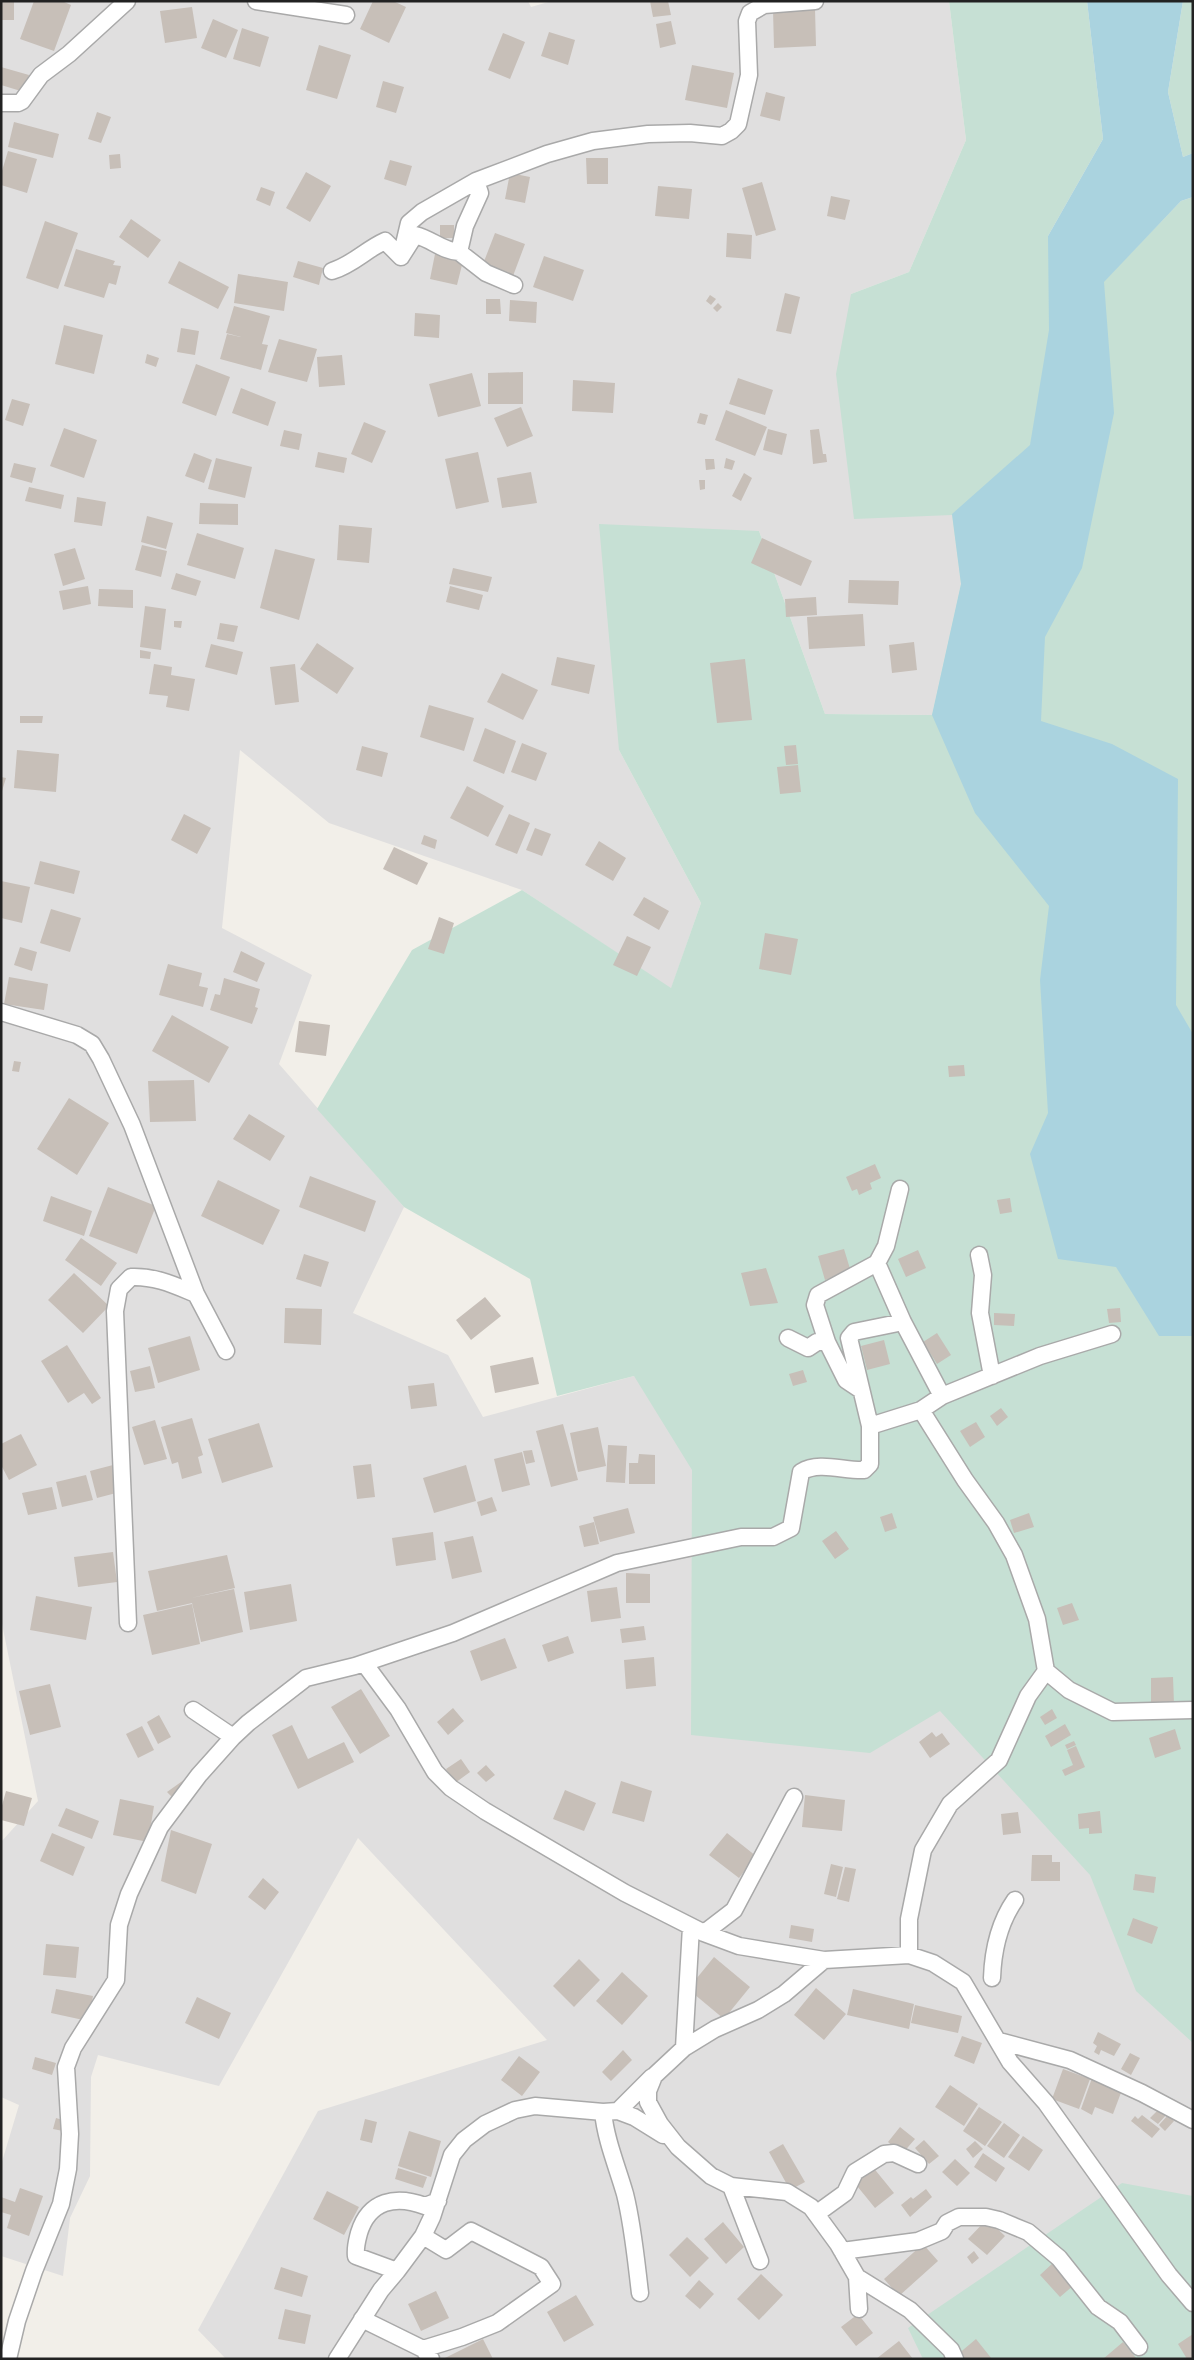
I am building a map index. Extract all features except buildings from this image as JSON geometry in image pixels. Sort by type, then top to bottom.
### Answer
[{"type":"street","points":[[1,103],[18,103],[22,101],[41,75],[69,54],[127,1]]},
{"type":"street","points":[[256,1],[346,15]]},
{"type":"street","points":[[400,257],[409,223],[422,212],[476,181],[547,154],[593,141],[648,134],[690,132],[722,136],[731,131],[738,124],[749,75],[747,21],[750,13],[764,5],[815,1]]},
{"type":"street","points":[[459,252],[465,226],[480,193],[476,181]]},
{"type":"street","points":[[400,257],[415,234],[426,237],[443,250],[459,252],[486,273],[514,285]]},
{"type":"street","points":[[332,271],[354,262],[372,247],[385,241],[400,257]]},
{"type":"street","points":[[1,1012],[77,1035],[92,1044],[102,1059],[132,1125],[196,1294],[226,1351]]},
{"type":"street","points":[[861,1390],[846,1380],[827,1342],[815,1305],[818,1295],[877,1263],[886,1246],[900,1189]]},
{"type":"street","points":[[979,1255],[983,1275],[980,1313],[992,1376]]},
{"type":"street","points":[[877,1263],[903,1322],[942,1396]]},
{"type":"street","points":[[128,1623],[123,1464],[115,1343],[115,1311],[119,1289],[130,1277],[143,1276],[155,1278],[196,1294]]},
{"type":"street","points":[[8,2359],[17,2321],[34,2271],[61,2204],[68,2169],[70,2134],[66,2066],[74,2048],[116,1980],[119,1925],[129,1894],[160,1826],[199,1775],[233,1737],[306,1678],[364,1663],[453,1633],[617,1563],[740,1537],[773,1537],[784,1533],[791,1528],[801,1472],[806,1469],[820,1467],[864,1470],[870,1464],[870,1426],[849,1338],[854,1332],[903,1322]]},
{"type":"street","points":[[870,1426],[921,1410],[942,1396],[1040,1356],[1112,1334]]},
{"type":"street","points":[[788,1338],[808,1348],[817,1342],[827,1342]]},
{"type":"street","points":[[921,1410],[996,1523],[1014,1555],[1037,1620],[1046,1671],[1069,1690],[1113,1712],[1193,1710]]},
{"type":"street","points":[[364,1663],[398,1710],[435,1772],[451,1788],[519,1833],[698,1930],[739,1946],[824,1960],[910,1955],[933,1963],[964,1982],[1010,2062],[1046,2103],[1169,2275],[1193,2303]]},
{"type":"street","points":[[910,1955],[909,1919],[923,1850],[950,1804],[999,1760],[1028,1696],[1046,1671]]},
{"type":"street","points":[[193,1710],[233,1737]]},
{"type":"street","points":[[698,1930],[734,1910],[794,1797]]},
{"type":"street","points":[[992,1978],[997,1939],[1006,1913],[1015,1900]]},
{"type":"street","points":[[684,2048],[698,1930]]},
{"type":"street","points":[[640,2293],[634,2234],[625,2194],[605,2132],[611,2111],[654,2076],[684,2048],[715,2030],[758,2010],[784,1994],[824,1960]]},
{"type":"street","points":[[999,2041],[1070,2060],[1142,2093],[1193,2120]]},
{"type":"street","points":[[654,2076],[648,2091],[648,2102],[660,2124],[678,2147]]},
{"type":"street","points":[[337,2359],[381,2290],[423,2236],[438,2202],[452,2155],[464,2140],[485,2124],[514,2110],[536,2106],[611,2111],[634,2117],[653,2128],[678,2147],[711,2176],[731,2186],[787,2192],[798,2197],[816,2214],[842,2251],[857,2277],[859,2309]]},
{"type":"street","points":[[816,2214],[845,2193],[855,2172],[884,2154],[894,2153],[918,2164]]},
{"type":"street","points":[[731,2186],[760,2262]]},
{"type":"street","points":[[397,2271],[356,2256],[355,2248],[368,2213],[382,2203],[410,2200],[425,2206],[438,2202]]},
{"type":"street","points":[[842,2251],[918,2241],[942,2231],[947,2222],[959,2217],[999,2220],[1028,2232],[1059,2258],[1098,2307],[1120,2322],[1139,2347]]},
{"type":"street","points":[[362,2319],[427,2354],[496,2323],[552,2284],[540,2267],[471,2231],[446,2250],[423,2236]]},
{"type":"street","points":[[857,2277],[878,2288],[921,2319],[951,2350],[955,2359]]},
{"type":"shaded area","points":[[1,1],[528,1],[531,7],[552,1],[949,1],[966,140],[909,272],[851,294],[952,514],[961,584],[932,715],[825,714],[759,531],[619,750],[701,903],[671,989],[522,890],[329,823],[240,750],[222,928],[312,975],[279,1064],[404,1207],[353,1313],[448,1355],[483,1417],[634,1376],[1193,1629],[1193,2359],[226,2359],[198,2330],[318,2111],[547,2040],[358,1838],[219,2086],[98,2055],[91,2077],[90,2176],[70,2218],[63,2276],[1,2256],[1,2165],[19,2105],[1,2097],[1,1842],[38,1801],[1,1619]]},
{"type":"green space","points":[[949,1],[1087,1],[1103,139],[1048,236],[1104,281],[1181,201],[1193,197],[1193,2043],[1136,1991],[1090,1875],[940,1711],[870,1753],[691,1735],[692,1470],[634,1376],[557,1396],[530,1279],[404,1207],[317,1109],[412,950],[522,890],[671,988],[701,903],[619,750],[599,524],[759,531],[825,714],[932,715],[961,584],[952,515],[854,519],[836,374],[851,294],[909,272],[966,140]]},
{"type":"green space","points":[[1183,1],[1193,1],[1193,153],[1183,157],[1168,92]]},
{"type":"green space","points":[[1122,2183],[1193,2196],[1193,2359],[923,2359],[908,2328]]},
{"type":"water","points":[[1087,1],[1183,1],[1168,92],[1183,157],[1193,153],[1193,197],[1181,201],[1104,282],[1114,413],[1082,568],[1045,637],[1041,721],[1112,744],[1178,779],[1176,1005],[1193,1034],[1193,1336],[1159,1336],[1116,1267],[1058,1259],[1030,1154],[1048,1113],[1040,980],[1049,906],[975,813],[932,715],[961,584],[952,514],[1030,445],[1049,330],[1048,236],[1103,139]]}]
